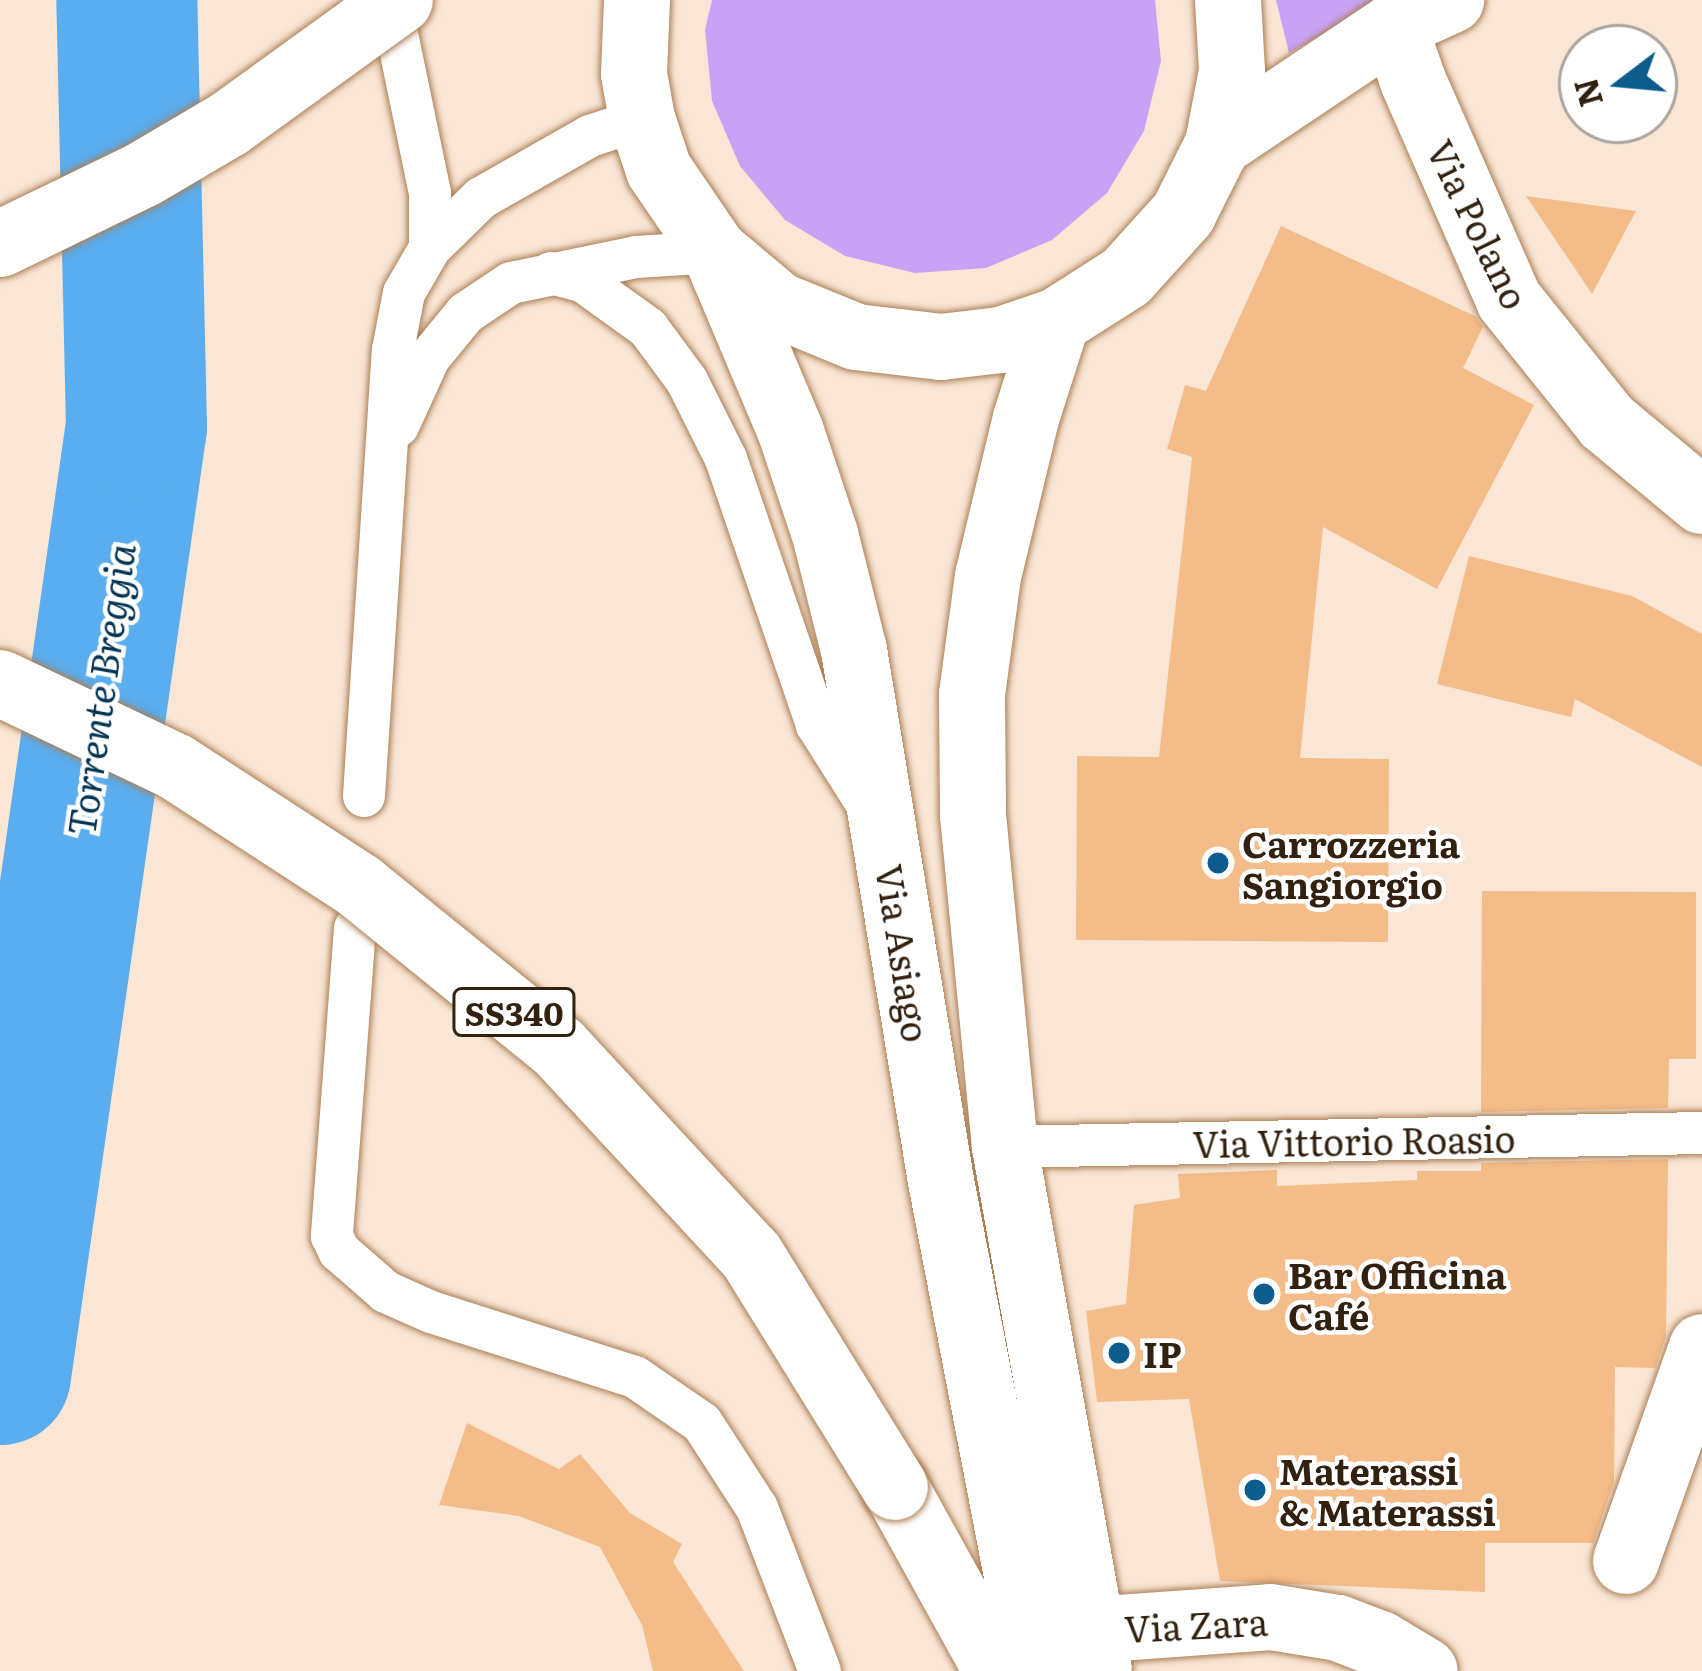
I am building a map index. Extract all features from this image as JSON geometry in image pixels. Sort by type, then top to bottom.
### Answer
[{"type":"main road","points":[[0,244],[105,195],[229,124],[400,0]]},
{"type":"main road","points":[[627,10],[642,119],[659,170],[715,252],[778,304],[856,337],[941,347],[1001,340],[1058,320],[1126,278],[1183,214],[1218,144],[1232,71],[1228,0]]},
{"type":"main road","points":[[1218,144],[1423,13]]},
{"type":"main road","name":"Via Polano","points":[[1423,13],[1413,81],[1509,300],[1607,422],[1702,501]]},
{"type":"main road","name":"Via Asiago","points":[[715,252],[791,432],[825,534],[854,650],[941,1181],[1050,1657]]},
{"type":"main road","name":"Via Asiago","points":[[1050,1657],[977,869],[972,695],[1001,514],[1058,320]]},
{"type":"main road","name":"SS340","points":[[0,683],[176,767],[322,862],[559,1048],[751,1255],[896,1487],[1050,1657]]},
{"type":"main road","points":[[1626,1562],[1702,1346]]},
{"type":"main road","name":"Via Zara","points":[[1050,1657],[1270,1617],[1338,1628],[1381,1644],[1425,1671]]},
{"type":"lane","points":[[390,0],[430,193],[430,248]]},
{"type":"lane","points":[[364,796],[393,350],[404,293],[430,248],[482,198],[590,136],[642,119]]},
{"type":"lane","points":[[388,449],[429,358],[466,313],[511,283],[636,257],[715,252]]},
{"type":"lane","points":[[551,273],[611,299],[648,328],[687,381],[726,459],[817,725],[886,833]]},
{"type":"lane","points":[[355,928],[332,1236],[349,1262],[386,1292],[443,1316],[635,1377],[667,1394],[702,1423],[733,1463],[804,1618],[820,1671]]},
{"type":"lane","name":"Via Vittorio Roasio","points":[[1005,1147],[1702,1133]]},
{"type":"shaded area","points":[[712,0],[1155,0],[1161,61],[1144,131],[1107,193],[1052,240],[986,268],[915,273],[845,256],[785,220],[740,166],[712,101],[705,30]]},
{"type":"shaded area","points":[[1276,0],[1386,0],[1289,53]]},
{"type":"building","points":[[1526,196],[1636,211],[1592,294]]},
{"type":"building","points":[[1281,226],[1475,316],[1483,327],[1463,368],[1534,405],[1437,589],[1323,527],[1300,758],[1389,759],[1388,942],[1076,940],[1077,756],[1159,757],[1192,457],[1167,449],[1185,385],[1206,391]]},
{"type":"building","points":[[1469,556],[1632,596],[1702,634],[1702,767],[1575,699],[1571,717],[1437,684]]},
{"type":"building","points":[[1482,891],[1696,892],[1696,1059],[1669,1059],[1668,1108],[1481,1112]]},
{"type":"building","points":[[1668,1159],[1666,1336],[1655,1368],[1615,1367],[1614,1482],[1593,1543],[1485,1543],[1485,1592],[1220,1581],[1189,1399],[1097,1402],[1086,1311],[1126,1304],[1134,1205],[1180,1198],[1178,1174],[1277,1170],[1277,1186],[1417,1180],[1417,1171],[1481,1171],[1481,1163]]},
{"type":"building","points":[[467,1423],[559,1469],[580,1454],[630,1513],[682,1544],[673,1562],[744,1671],[653,1671],[642,1625],[600,1547],[519,1516],[439,1505]]},
{"type":"waterway","name":"Torrente Breggia","points":[[0,1374],[136,426],[126,0]]},
{"type":"place","name":"Carrozzeria Sangiorgio","points":[[1218,863]]},
{"type":"place","name":"Bar Officina Café","points":[[1264,1294]]},
{"type":"place","name":"IP","points":[[1119,1353]]},
{"type":"place","name":"Materassi & Materassi","points":[[1255,1490]]}]
